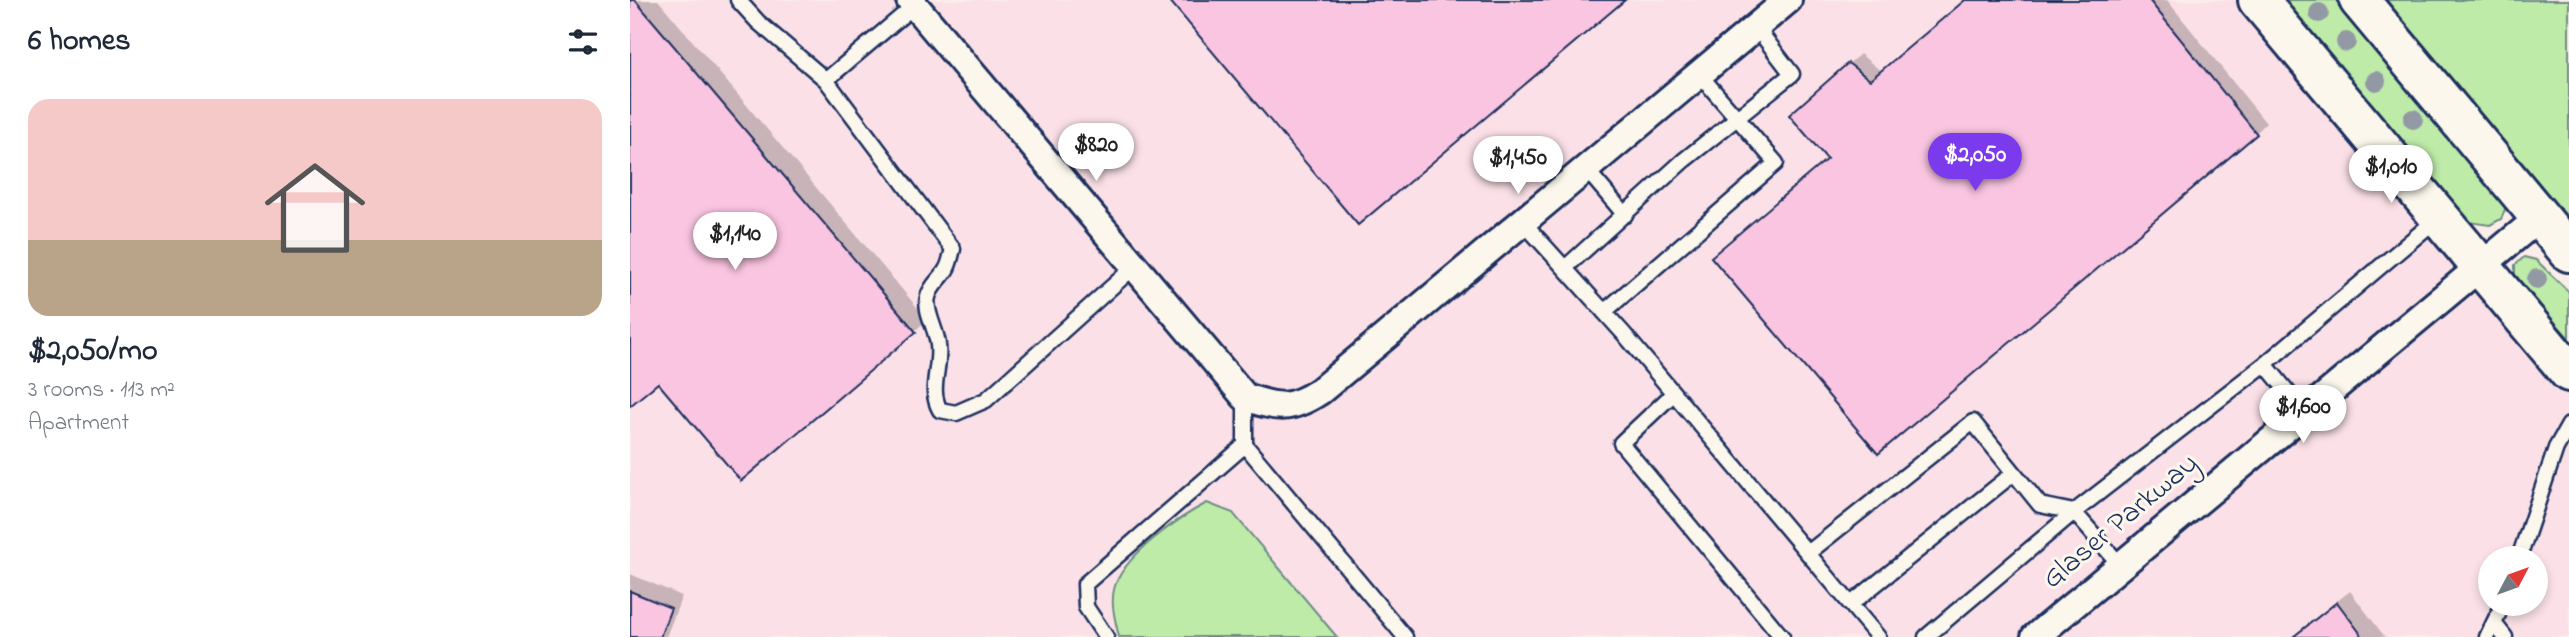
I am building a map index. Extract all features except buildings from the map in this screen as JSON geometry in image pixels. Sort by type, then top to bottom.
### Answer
[{"type":"main road","points":[[2258,0],[2569,372]]},
{"type":"main road","points":[[2359,0],[2569,252]]},
{"type":"street","points":[[913,3],[1245,397],[1276,408],[1310,398],[1788,0]]},
{"type":"street","name":"Glaser Parkway","points":[[2035,637],[2540,217]]},
{"type":"lane","points":[[738,0],[758,22],[826,80],[953,249],[946,270],[934,283],[926,303],[938,343],[939,363],[933,388],[934,400],[940,410],[956,413],[986,400],[1135,266]]},
{"type":"lane","points":[[826,80],[913,3]]},
{"type":"lane","points":[[1565,268],[1735,118],[1792,74],[1756,27]]},
{"type":"lane","points":[[1604,312],[1776,163],[1699,74]]},
{"type":"lane","points":[[1586,169],[1625,215]]},
{"type":"lane","points":[[1926,637],[2074,512],[2265,364],[2440,217]]},
{"type":"lane","points":[[1523,222],[1604,312],[1878,637]]},
{"type":"lane","points":[[2265,364],[2305,413]]},
{"type":"lane","points":[[1674,394],[1621,443],[1782,637]]},
{"type":"lane","points":[[1245,397],[1245,445],[1405,637]]},
{"type":"lane","points":[[1808,553],[1973,422],[2040,505],[2074,512],[2121,566]]},
{"type":"lane","points":[[2523,546],[2556,448],[2569,425]]},
{"type":"lane","points":[[1106,637],[1086,607],[1085,584],[1245,445]]},
{"type":"lane","points":[[1851,604],[2014,472]]},
{"type":"lane","points":[[2490,630],[2505,637]]},
{"type":"shaded area","points":[[630,0],[2258,0],[2569,372],[2569,637],[630,637]]},
{"type":"green space","points":[[2284,0],[2338,0],[2492,182],[2506,207],[2501,219],[2490,225],[2469,222]]},
{"type":"green space","points":[[2382,0],[2569,0],[2569,222]]},
{"type":"green space","points":[[2524,257],[2536,260],[2569,292],[2569,338],[2515,279],[2515,265]]},
{"type":"green space","points":[[1207,503],[1233,513],[1337,637],[1119,637],[1113,596],[1122,571],[1156,537],[1182,517]]}]
